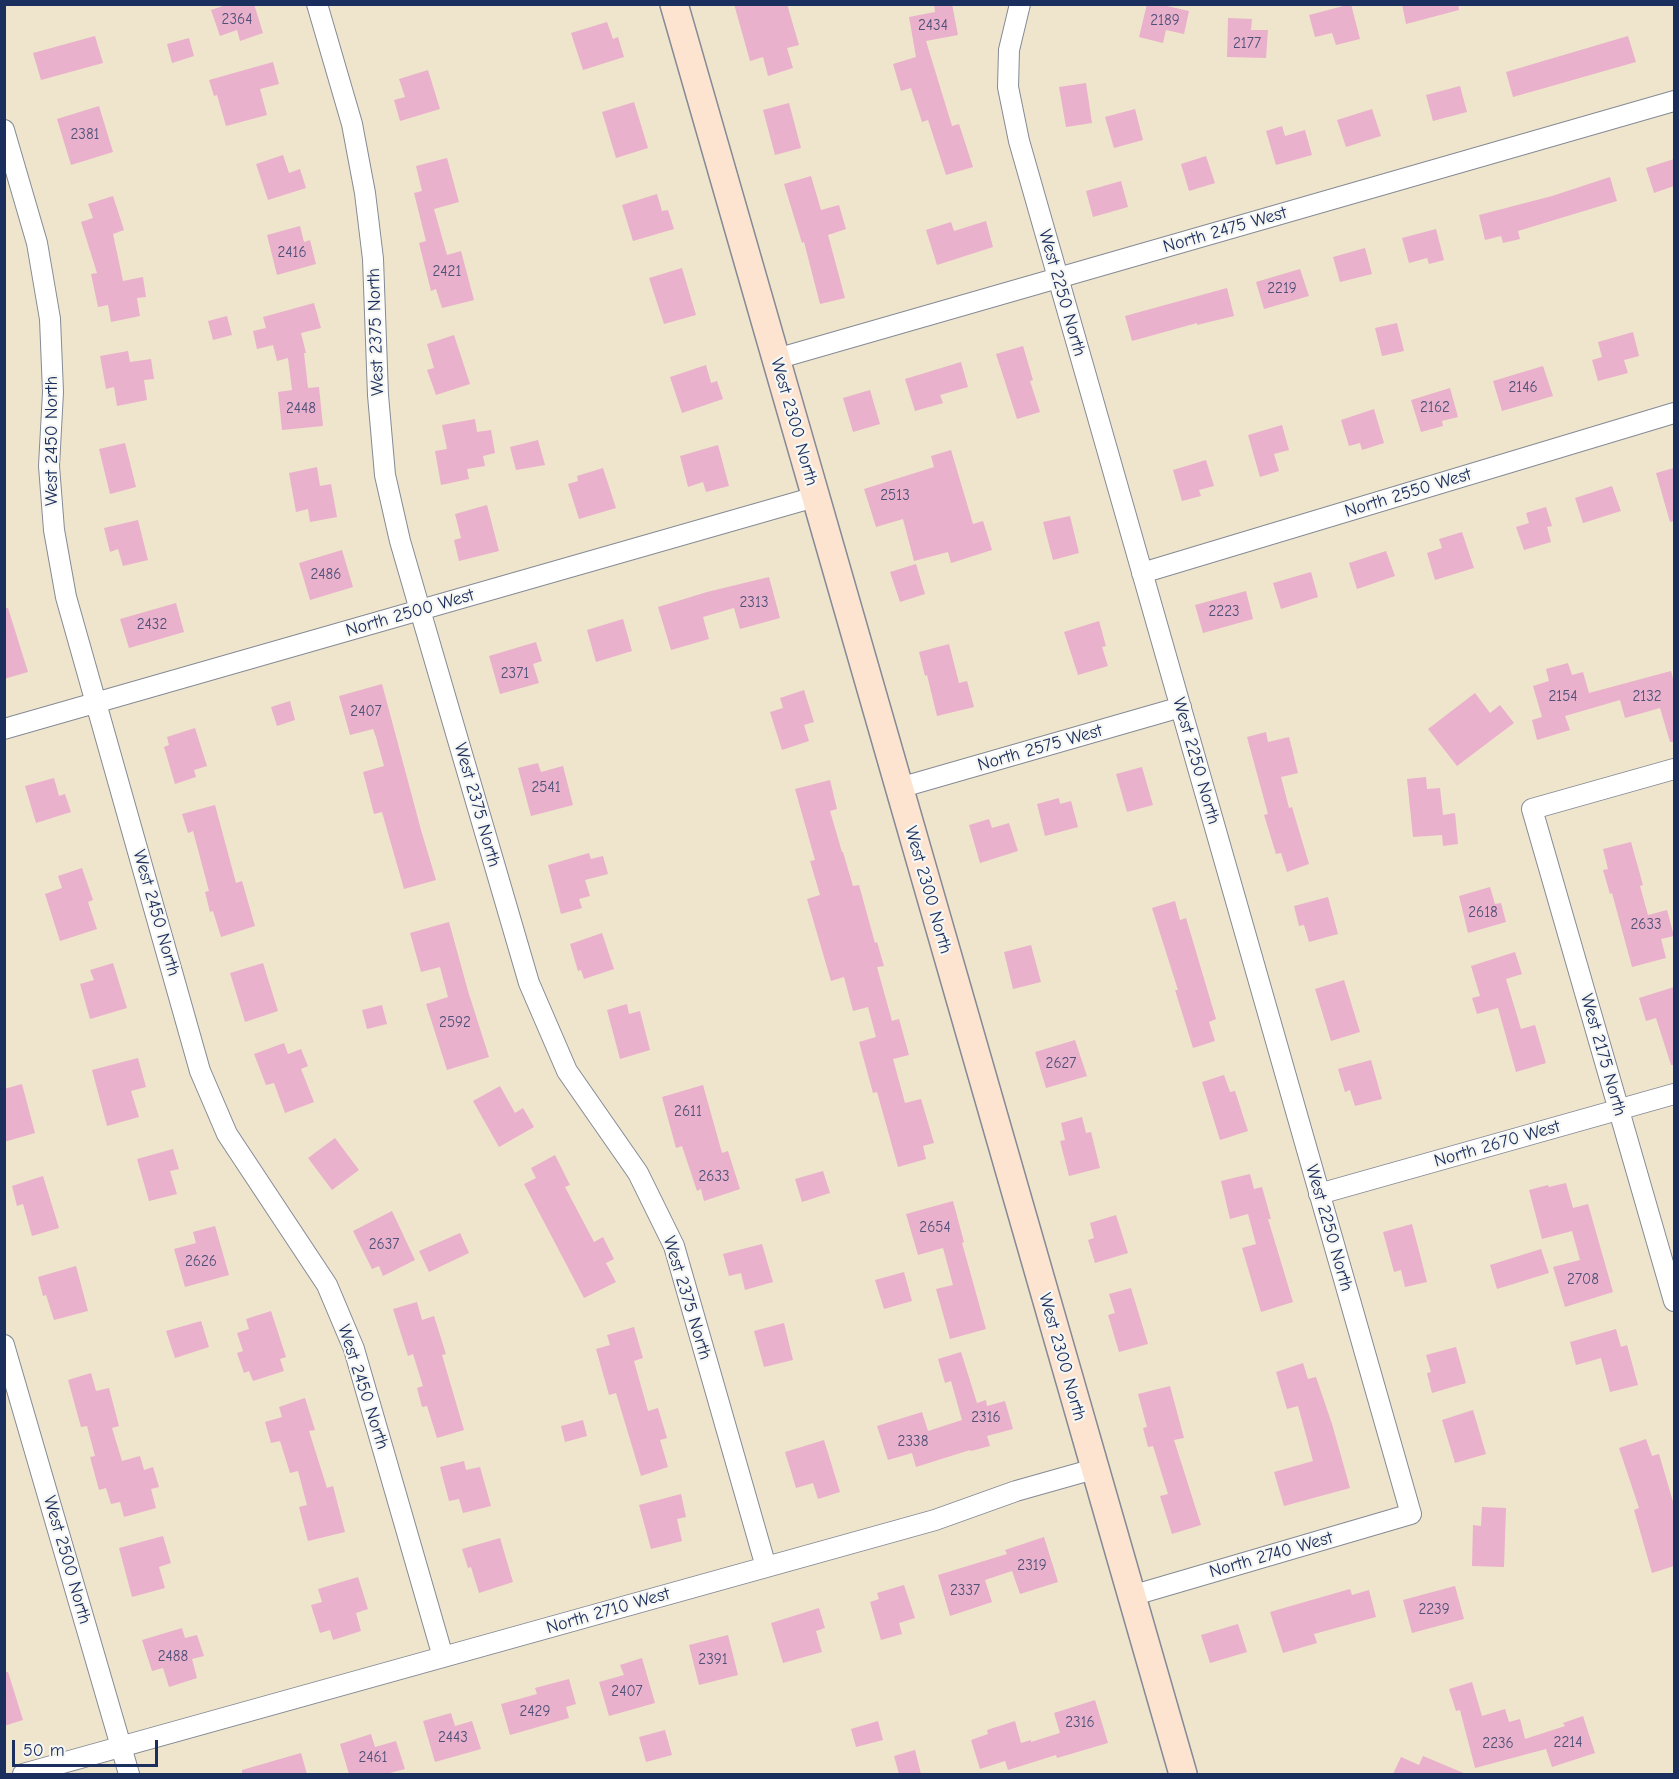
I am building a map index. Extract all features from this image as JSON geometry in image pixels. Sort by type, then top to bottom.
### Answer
[{"type":"street","name":"West 2375 North","points":[[316,4],[352,124],[365,193],[373,259],[378,395],[385,475],[400,541],[529,983],[567,1071],[638,1173],[674,1246],[766,1567]]},
{"type":"street","name":"West 2300 North","points":[[674,4],[1181,1774]]},
{"type":"street","name":"West 2250 North","points":[[1020,4],[1009,50],[1008,87],[1019,141],[1411,1514]]},
{"type":"street","name":"North 2475 West","points":[[776,359],[1674,101]]},
{"type":"street","name":"West 2450 North","points":[[4,130],[37,243],[50,319],[53,392],[49,466],[54,530],[66,597],[200,1071],[227,1134],[327,1285],[354,1349],[443,1657]]},
{"type":"street","name":"North 2550 West","points":[[1142,573],[1674,414]]},
{"type":"street","name":"North 2500 West","points":[[4,729],[815,497]]},
{"type":"street","name":"North 2575 West","points":[[899,788],[1180,707]]},
{"type":"street","name":"West 2175 North","points":[[1674,769],[1532,809],[1674,1301]]},
{"type":"street","name":"North 2670 West","points":[[1320,1194],[1674,1094]]},
{"type":"street","name":"West 2500 North","points":[[4,1345],[129,1774]]},
{"type":"street","name":"North 2710 West","points":[[22,1774],[935,1520],[1016,1491],[1094,1469]]},
{"type":"street","name":"North 2740 West","points":[[1131,1596],[1411,1514]]},
{"type":"building","points":[[229,4],[254,4],[263,33],[240,41],[237,30],[220,36],[211,10]]},
{"type":"building","points":[[734,4],[787,4],[799,45],[787,48],[793,68],[768,76],[763,57],[750,61]]},
{"type":"building","points":[[934,4],[952,4],[958,35],[926,41],[952,126],[959,124],[973,167],[946,175],[928,120],[922,122],[911,88],[901,91],[893,64],[916,57],[909,17],[935,12]]},
{"type":"building","points":[[1147,4],[1158,4],[1189,11],[1184,34],[1166,30],[1163,43],[1139,37]]},
{"type":"building","points":[[1351,4],[1360,39],[1336,45],[1332,33],[1315,37],[1309,15]]},
{"type":"building","points":[[1402,4],[1458,4],[1459,10],[1406,24]]},
{"type":"building","points":[[1228,18],[1252,19],[1251,30],[1268,30],[1266,58],[1227,57]]},
{"type":"building","points":[[607,22],[613,39],[618,37],[624,57],[583,70],[571,33]]},
{"type":"building","points":[[95,36],[103,63],[41,80],[33,53]]},
{"type":"building","points":[[1628,36],[1636,62],[1513,97],[1506,72]]},
{"type":"building","points":[[189,38],[194,56],[172,63],[167,44]]},
{"type":"building","points":[[273,62],[279,84],[260,89],[267,115],[226,126],[217,95],[214,96],[209,80]]},
{"type":"building","points":[[428,70],[440,109],[400,121],[394,100],[405,97],[399,79]]},
{"type":"building","points":[[1086,83],[1092,123],[1066,127],[1059,87]]},
{"type":"building","points":[[1460,86],[1467,112],[1433,121],[1426,95]]},
{"type":"building","points":[[634,102],[648,148],[616,158],[602,112]]},
{"type":"building","points":[[789,103],[801,148],[775,155],[763,110]]},
{"type":"building","points":[[99,106],[113,152],[71,165],[57,119]]},
{"type":"building","points":[[1135,109],[1143,140],[1114,148],[1105,117]]},
{"type":"building","points":[[1372,109],[1381,136],[1346,147],[1337,120]]},
{"type":"building","points":[[1282,126],[1285,136],[1305,130],[1312,155],[1276,165],[1266,131]]},
{"type":"building","points":[[283,155],[289,173],[300,169],[306,188],[268,200],[256,164]]},
{"type":"building","points":[[1206,156],[1215,183],[1189,191],[1181,164]]},
{"type":"building","points":[[447,158],[459,202],[434,209],[447,255],[461,251],[474,300],[442,308],[436,289],[431,291],[419,243],[426,241],[414,193],[422,191],[416,166]]},
{"type":"building","points":[[1674,159],[1674,186],[1654,193],[1646,168]]},
{"type":"building","points":[[811,176],[821,210],[839,205],[846,229],[828,235],[845,298],[820,304],[804,242],[802,243],[784,184]]},
{"type":"building","points":[[1610,177],[1617,201],[1518,231],[1520,239],[1503,243],[1501,236],[1485,240],[1479,215],[1552,196]]},
{"type":"building","points":[[1121,181],[1128,207],[1093,217],[1086,191]]},
{"type":"building","points":[[657,194],[662,211],[668,210],[674,229],[633,241],[622,205]]},
{"type":"building","points":[[113,196],[124,230],[113,234],[123,281],[143,277],[146,297],[137,298],[140,316],[111,322],[108,305],[98,307],[91,274],[97,273],[81,222],[93,218],[88,204]]},
{"type":"building","points":[[986,221],[993,247],[937,265],[926,230],[951,222],[954,231]]},
{"type":"building","points":[[300,226],[304,242],[310,240],[316,264],[277,275],[267,235]]},
{"type":"building","points":[[1436,229],[1444,260],[1429,264],[1427,258],[1409,263],[1402,238]]},
{"type":"building","points":[[1365,248],[1372,274],[1340,282],[1333,257]]},
{"type":"building","points":[[682,268],[696,315],[664,324],[649,278]]},
{"type":"building","points":[[1300,269],[1309,296],[1264,309],[1256,282]]},
{"type":"building","points":[[1227,288],[1234,316],[1197,325],[1197,323],[1132,341],[1125,316]]},
{"type":"building","points":[[314,303],[321,328],[301,333],[306,353],[304,353],[308,388],[319,387],[323,426],[282,430],[278,392],[292,390],[288,358],[277,361],[273,345],[257,349],[253,331],[266,328],[263,317]]},
{"type":"building","points":[[227,316],[232,335],[213,340],[208,321]]},
{"type":"building","points":[[1397,323],[1404,351],[1382,356],[1375,328]]},
{"type":"building","points":[[1633,332],[1639,356],[1624,360],[1628,373],[1598,381],[1592,360],[1602,357],[1598,342]]},
{"type":"building","points":[[454,335],[470,384],[436,395],[427,370],[434,368],[427,344]]},
{"type":"building","points":[[1023,346],[1033,380],[1030,381],[1040,412],[1017,419],[996,354]]},
{"type":"building","points":[[128,351],[130,362],[151,359],[154,379],[144,380],[147,400],[117,406],[114,387],[106,389],[100,356]]},
{"type":"building","points":[[961,362],[968,387],[940,395],[943,403],[915,411],[905,379]]},
{"type":"building","points":[[706,365],[711,383],[717,381],[723,399],[682,413],[670,377]]},
{"type":"building","points":[[1543,366],[1553,396],[1502,411],[1493,381]]},
{"type":"building","points":[[1450,388],[1458,417],[1442,421],[1443,426],[1421,432],[1411,400]]},
{"type":"building","points":[[870,390],[880,424],[853,432],[843,398]]},
{"type":"building","points":[[1374,409],[1384,443],[1362,450],[1360,443],[1349,446],[1341,420]]},
{"type":"building","points":[[475,419],[477,432],[491,430],[495,453],[483,456],[485,466],[467,469],[469,479],[441,485],[435,451],[447,449],[442,425]]},
{"type":"building","points":[[1282,425],[1289,450],[1274,454],[1279,471],[1260,477],[1248,435]]},
{"type":"building","points":[[538,440],[545,465],[516,470],[510,447]]},
{"type":"building","points":[[125,443],[136,487],[110,494],[99,449]]},
{"type":"building","points":[[718,445],[729,486],[706,492],[703,482],[688,487],[680,456]]},
{"type":"building","points":[[951,450],[973,524],[983,521],[992,550],[951,563],[948,552],[914,561],[903,519],[876,527],[864,489],[934,467],[931,456]]},
{"type":"building","points":[[1206,460],[1214,486],[1199,490],[1201,496],[1182,501],[1173,470]]},
{"type":"building","points":[[317,467],[320,486],[331,484],[337,517],[310,522],[308,509],[296,512],[289,473]]},
{"type":"building","points":[[603,468],[616,508],[579,519],[568,484],[578,481],[577,476]]},
{"type":"building","points":[[1674,468],[1674,521],[1670,522],[1656,473]]},
{"type":"building","points":[[1612,486],[1621,511],[1583,523],[1575,498]]},
{"type":"building","points":[[487,505],[499,551],[459,561],[454,540],[461,538],[455,514]]},
{"type":"building","points":[[1546,507],[1552,526],[1547,527],[1551,542],[1524,550],[1516,527],[1529,523],[1526,513]]},
{"type":"building","points":[[1070,516],[1079,553],[1053,560],[1043,522]]},
{"type":"building","points":[[138,520],[148,560],[123,566],[118,549],[110,552],[104,528]]},
{"type":"building","points":[[1462,532],[1474,568],[1435,580],[1427,553],[1442,548],[1439,539]]},
{"type":"building","points":[[342,550],[353,587],[310,600],[299,563]]},
{"type":"building","points":[[1386,551],[1395,576],[1357,589],[1349,563]]},
{"type":"building","points":[[916,564],[925,594],[900,602],[890,572]]},
{"type":"building","points":[[1311,572],[1318,597],[1281,609],[1273,583]]},
{"type":"building","points":[[769,577],[780,618],[740,629],[734,608],[703,617],[709,639],[671,650],[658,607]]},
{"type":"building","points":[[1246,591],[1253,619],[1203,633],[1195,605]]},
{"type":"building","points":[[176,603],[184,632],[129,648],[120,619]]},
{"type":"building","points":[[4,608],[8,608],[28,672],[4,679]]},
{"type":"building","points":[[623,619],[632,651],[596,662],[587,630]]},
{"type":"building","points":[[1099,621],[1106,646],[1102,647],[1108,666],[1078,675],[1064,632]]},
{"type":"building","points":[[536,642],[542,661],[533,664],[539,683],[500,694],[489,656]]},
{"type":"building","points":[[949,644],[959,683],[967,681],[974,707],[937,716],[919,652]]},
{"type":"building","points":[[1568,663],[1572,675],[1583,672],[1589,693],[1671,671],[1674,682],[1674,742],[1670,742],[1660,708],[1625,718],[1620,700],[1565,716],[1570,730],[1537,740],[1532,720],[1542,717],[1533,686],[1549,681],[1546,669]]},
{"type":"building","points":[[382,684],[436,880],[404,889],[382,812],[374,814],[363,772],[384,766],[376,737],[373,729],[350,735],[339,696]]},
{"type":"building","points":[[804,690],[814,722],[804,725],[809,741],[782,750],[770,712],[783,708],[780,698]]},
{"type":"building","points":[[1475,693],[1490,713],[1500,705],[1514,723],[1457,766],[1428,729]]},
{"type":"building","points":[[290,701],[295,720],[277,726],[271,707]]},
{"type":"building","points":[[195,728],[207,766],[194,770],[196,777],[175,784],[164,747],[169,745],[167,737]]},
{"type":"building","points":[[1266,732],[1268,742],[1289,737],[1298,773],[1281,777],[1289,808],[1292,807],[1309,864],[1287,872],[1281,853],[1276,854],[1264,815],[1268,814],[1247,737]]},
{"type":"building","points":[[538,763],[541,772],[563,766],[573,805],[531,816],[518,768]]},
{"type":"building","points":[[1142,767],[1153,805],[1127,812],[1116,774]]},
{"type":"building","points":[[1426,777],[1427,789],[1440,788],[1443,815],[1455,813],[1458,844],[1443,846],[1442,835],[1413,837],[1407,779]]},
{"type":"building","points":[[54,778],[59,796],[65,794],[71,812],[36,823],[25,786]]},
{"type":"building","points":[[830,780],[837,809],[830,811],[853,886],[859,885],[875,943],[877,942],[884,966],[877,967],[892,1021],[899,1019],[909,1055],[893,1059],[905,1103],[921,1099],[934,1143],[923,1146],[926,1159],[898,1167],[877,1092],[873,1093],[859,1042],[876,1037],[868,1007],[853,1011],[844,977],[831,981],[807,899],[820,895],[810,861],[815,860],[795,789]]},
{"type":"building","points":[[1059,798],[1060,804],[1071,801],[1078,827],[1045,836],[1037,804]]},
{"type":"building","points":[[215,805],[236,883],[242,881],[255,926],[221,937],[213,911],[210,912],[205,892],[209,891],[193,831],[188,833],[182,814]]},
{"type":"building","points":[[989,819],[992,828],[1009,823],[1018,851],[980,863],[969,825]]},
{"type":"building","points":[[1631,842],[1643,885],[1640,886],[1648,915],[1667,910],[1674,936],[1661,939],[1666,958],[1632,967],[1612,893],[1610,894],[1603,870],[1608,869],[1603,849]]},
{"type":"building","points":[[589,853],[591,859],[603,856],[608,874],[585,880],[590,896],[579,899],[582,908],[561,914],[548,865]]},
{"type":"building","points":[[82,868],[93,900],[88,902],[97,929],[60,941],[45,894],[62,888],[58,876]]},
{"type":"building","points":[[1490,887],[1495,904],[1501,903],[1506,922],[1468,933],[1459,896]]},
{"type":"building","points":[[1328,897],[1338,934],[1309,942],[1304,925],[1299,926],[1294,906]]},
{"type":"building","points":[[1175,901],[1180,920],[1186,918],[1216,1019],[1209,1022],[1215,1041],[1193,1048],[1175,990],[1178,990],[1152,908]]},
{"type":"building","points":[[449,922],[489,1057],[447,1070],[426,1004],[448,997],[440,967],[421,972],[410,933]]},
{"type":"building","points":[[602,933],[614,969],[584,979],[581,970],[578,971],[570,944]]},
{"type":"building","points":[[1031,945],[1041,982],[1013,989],[1004,952]]},
{"type":"building","points":[[1515,952],[1522,974],[1506,979],[1521,1029],[1535,1025],[1546,1063],[1516,1072],[1498,1008],[1477,1014],[1472,998],[1480,996],[1471,966]]},
{"type":"building","points":[[113,963],[127,1008],[90,1019],[80,984],[94,980],[90,970]]},
{"type":"building","points":[[263,963],[278,1011],[245,1022],[230,973]]},
{"type":"building","points":[[1344,980],[1360,1032],[1331,1041],[1315,989]]},
{"type":"building","points":[[1674,987],[1674,1065],[1671,1065],[1656,1018],[1646,1021],[1639,998]]},
{"type":"building","points":[[627,1004],[629,1014],[640,1011],[650,1050],[620,1059],[607,1010]]},
{"type":"building","points":[[382,1005],[387,1024],[367,1029],[362,1010]]},
{"type":"building","points":[[1075,1040],[1087,1076],[1046,1088],[1035,1052]]},
{"type":"building","points":[[284,1043],[288,1054],[301,1049],[308,1066],[301,1069],[314,1102],[285,1113],[274,1083],[266,1085],[254,1054]]},
{"type":"building","points":[[138,1058],[146,1087],[131,1091],[139,1117],[107,1126],[92,1070]]},
{"type":"building","points":[[1371,1060],[1382,1099],[1355,1106],[1350,1090],[1345,1092],[1338,1069]]},
{"type":"building","points":[[1224,1075],[1230,1092],[1235,1091],[1248,1131],[1220,1140],[1202,1082]]},
{"type":"building","points":[[22,1084],[35,1133],[4,1142],[4,1089]]},
{"type":"building","points":[[703,1085],[722,1153],[728,1151],[740,1189],[704,1201],[701,1189],[697,1191],[682,1146],[676,1148],[662,1097]]},
{"type":"building","points":[[500,1086],[515,1113],[523,1108],[534,1127],[499,1147],[473,1101]]},
{"type":"building","points":[[1082,1117],[1086,1133],[1091,1132],[1100,1168],[1069,1176],[1060,1141],[1065,1140],[1061,1123]]},
{"type":"building","points":[[335,1138],[359,1170],[332,1190],[308,1158]]},
{"type":"building","points":[[173,1149],[179,1169],[170,1171],[177,1194],[149,1201],[137,1159]]},
{"type":"building","points":[[555,1155],[570,1185],[565,1187],[594,1242],[603,1237],[614,1259],[606,1263],[616,1282],[584,1298],[524,1184],[536,1178],[531,1168]]},
{"type":"building","points":[[823,1171],[830,1193],[802,1202],[795,1179]]},
{"type":"building","points":[[1250,1174],[1254,1189],[1262,1187],[1271,1219],[1268,1219],[1293,1302],[1261,1312],[1242,1248],[1256,1244],[1248,1214],[1230,1219],[1221,1181]]},
{"type":"building","points":[[43,1176],[59,1228],[32,1236],[23,1204],[17,1206],[12,1186]]},
{"type":"building","points":[[1566,1183],[1573,1208],[1588,1204],[1613,1292],[1565,1307],[1553,1267],[1580,1260],[1572,1231],[1542,1239],[1529,1190]]},
{"type":"building","points":[[953,1201],[986,1329],[950,1339],[936,1289],[953,1285],[943,1248],[918,1255],[906,1214]]},
{"type":"building","points":[[392,1211],[415,1260],[383,1276],[379,1266],[372,1269],[353,1231]]},
{"type":"building","points":[[1116,1215],[1128,1253],[1095,1263],[1088,1240],[1094,1238],[1090,1223]]},
{"type":"building","points":[[1412,1224],[1427,1282],[1405,1287],[1401,1270],[1394,1272],[1383,1232]]},
{"type":"building","points":[[215,1226],[229,1275],[185,1287],[174,1249],[196,1243],[193,1232]]},
{"type":"building","points":[[460,1233],[469,1253],[429,1272],[419,1251]]},
{"type":"building","points":[[762,1244],[773,1282],[745,1290],[741,1273],[729,1276],[723,1254]]},
{"type":"building","points":[[1541,1249],[1549,1273],[1497,1289],[1490,1265]]},
{"type":"building","points":[[76,1266],[88,1311],[54,1320],[46,1295],[43,1296],[38,1277]]},
{"type":"building","points":[[904,1272],[912,1301],[884,1309],[875,1280]]},
{"type":"building","points":[[1131,1288],[1148,1344],[1119,1352],[1108,1315],[1115,1313],[1109,1294]]},
{"type":"building","points":[[417,1302],[422,1320],[434,1316],[446,1354],[442,1355],[464,1430],[437,1438],[427,1406],[422,1407],[417,1388],[423,1386],[413,1354],[408,1356],[393,1309]]},
{"type":"building","points":[[271,1311],[286,1357],[280,1359],[284,1371],[253,1381],[249,1371],[244,1373],[237,1353],[243,1351],[237,1333],[249,1329],[246,1319]]},
{"type":"building","points":[[201,1321],[209,1347],[175,1358],[166,1331]]},
{"type":"building","points":[[784,1323],[793,1360],[764,1367],[754,1331]]},
{"type":"building","points":[[634,1327],[643,1358],[634,1361],[648,1411],[658,1408],[667,1438],[660,1440],[668,1467],[641,1476],[616,1393],[609,1395],[596,1349],[610,1345],[607,1335]]},
{"type":"building","points":[[1616,1329],[1621,1347],[1627,1345],[1638,1385],[1610,1392],[1601,1358],[1576,1365],[1570,1342]]},
{"type":"building","points":[[1456,1347],[1466,1383],[1432,1393],[1427,1373],[1431,1372],[1426,1355]]},
{"type":"building","points":[[961,1352],[977,1403],[986,1400],[987,1406],[1005,1401],[1013,1429],[987,1436],[990,1446],[916,1467],[912,1453],[888,1460],[877,1426],[922,1412],[928,1431],[962,1420],[951,1381],[945,1383],[938,1359]]},
{"type":"building","points":[[1303,1363],[1308,1379],[1316,1377],[1350,1488],[1284,1506],[1274,1472],[1313,1461],[1298,1406],[1287,1409],[1276,1372]]},
{"type":"building","points":[[91,1373],[96,1391],[109,1388],[119,1426],[112,1428],[122,1461],[140,1456],[144,1470],[153,1467],[159,1487],[151,1489],[156,1508],[124,1517],[120,1502],[111,1504],[106,1488],[99,1490],[90,1457],[95,1456],[87,1426],[81,1427],[68,1380]]},
{"type":"building","points":[[1170,1386],[1184,1438],[1174,1440],[1201,1525],[1172,1534],[1160,1496],[1168,1494],[1153,1446],[1148,1447],[1143,1428],[1147,1427],[1138,1394]]},
{"type":"building","points":[[305,1398],[315,1430],[309,1431],[327,1488],[333,1486],[345,1532],[308,1541],[299,1507],[307,1505],[298,1471],[290,1473],[280,1441],[271,1443],[265,1422],[282,1417],[279,1407]]},
{"type":"building","points":[[1473,1410],[1486,1454],[1455,1463],[1442,1420]]},
{"type":"building","points":[[583,1420],[587,1436],[565,1442],[561,1426]]},
{"type":"building","points":[[1646,1439],[1652,1456],[1659,1454],[1674,1505],[1674,1566],[1652,1573],[1634,1510],[1639,1508],[1619,1448]]},
{"type":"building","points":[[824,1440],[840,1492],[818,1499],[813,1483],[796,1488],[785,1452]]},
{"type":"building","points":[[464,1461],[466,1470],[480,1467],[491,1506],[463,1513],[459,1499],[449,1501],[440,1467]]},
{"type":"building","points":[[681,1494],[686,1517],[677,1519],[682,1541],[651,1549],[639,1505]]},
{"type":"building","points":[[1482,1507],[1506,1508],[1504,1567],[1472,1566],[1473,1525],[1481,1526]]},
{"type":"building","points":[[163,1536],[171,1563],[159,1567],[165,1588],[132,1597],[119,1548]]},
{"type":"building","points":[[1044,1537],[1058,1582],[1020,1594],[1012,1571],[985,1580],[992,1602],[950,1616],[938,1575],[1007,1554],[1005,1550]]},
{"type":"building","points":[[500,1538],[513,1582],[479,1593],[471,1567],[468,1568],[462,1549]]},
{"type":"building","points":[[358,1577],[368,1609],[356,1613],[361,1631],[333,1640],[330,1630],[320,1633],[311,1605],[322,1602],[318,1589]]},
{"type":"building","points":[[904,1585],[915,1618],[899,1623],[902,1634],[881,1640],[870,1602],[879,1599],[877,1593]]},
{"type":"building","points":[[1455,1586],[1464,1619],[1412,1633],[1403,1600]]},
{"type":"building","points":[[1350,1589],[1352,1595],[1369,1590],[1376,1617],[1314,1634],[1317,1643],[1283,1653],[1270,1612]]},
{"type":"building","points":[[819,1608],[825,1628],[816,1631],[822,1652],[783,1663],[771,1623]]},
{"type":"building","points":[[1238,1624],[1247,1652],[1210,1663],[1201,1635]]},
{"type":"building","points":[[182,1628],[185,1638],[197,1635],[204,1656],[192,1659],[197,1678],[169,1687],[163,1668],[152,1671],[142,1640]]},
{"type":"building","points":[[728,1635],[738,1675],[699,1685],[689,1645]]},
{"type":"building","points":[[642,1658],[655,1703],[609,1716],[599,1682],[624,1675],[620,1665]]},
{"type":"building","points":[[4,1672],[8,1672],[23,1720],[4,1726]]},
{"type":"building","points":[[569,1679],[576,1704],[566,1707],[569,1718],[510,1735],[501,1704],[537,1694],[535,1688]]},
{"type":"building","points":[[1472,1682],[1482,1716],[1505,1709],[1509,1722],[1520,1719],[1525,1739],[1565,1726],[1563,1723],[1583,1716],[1595,1753],[1552,1767],[1546,1749],[1475,1768],[1460,1710],[1456,1711],[1449,1689]]},
{"type":"building","points":[[1095,1700],[1108,1743],[1057,1758],[1056,1755],[1008,1770],[1005,1761],[980,1769],[971,1740],[988,1734],[987,1730],[1015,1721],[1021,1743],[1031,1740],[1031,1742],[1060,1733],[1054,1713]]},
{"type":"building","points":[[451,1713],[455,1726],[472,1721],[481,1749],[435,1762],[423,1721]]},
{"type":"building","points":[[878,1721],[883,1740],[856,1747],[851,1729]]},
{"type":"building","points":[[665,1730],[672,1755],[646,1762],[639,1737]]},
{"type":"building","points":[[371,1734],[375,1747],[396,1741],[405,1769],[386,1774],[349,1774],[340,1744]]},
{"type":"building","points":[[915,1750],[921,1774],[899,1774],[894,1756]]},
{"type":"building","points":[[301,1753],[307,1774],[242,1774],[242,1770]]},
{"type":"building","points":[[1423,1756],[1466,1774],[1393,1774],[1401,1757],[1419,1765]]}]
